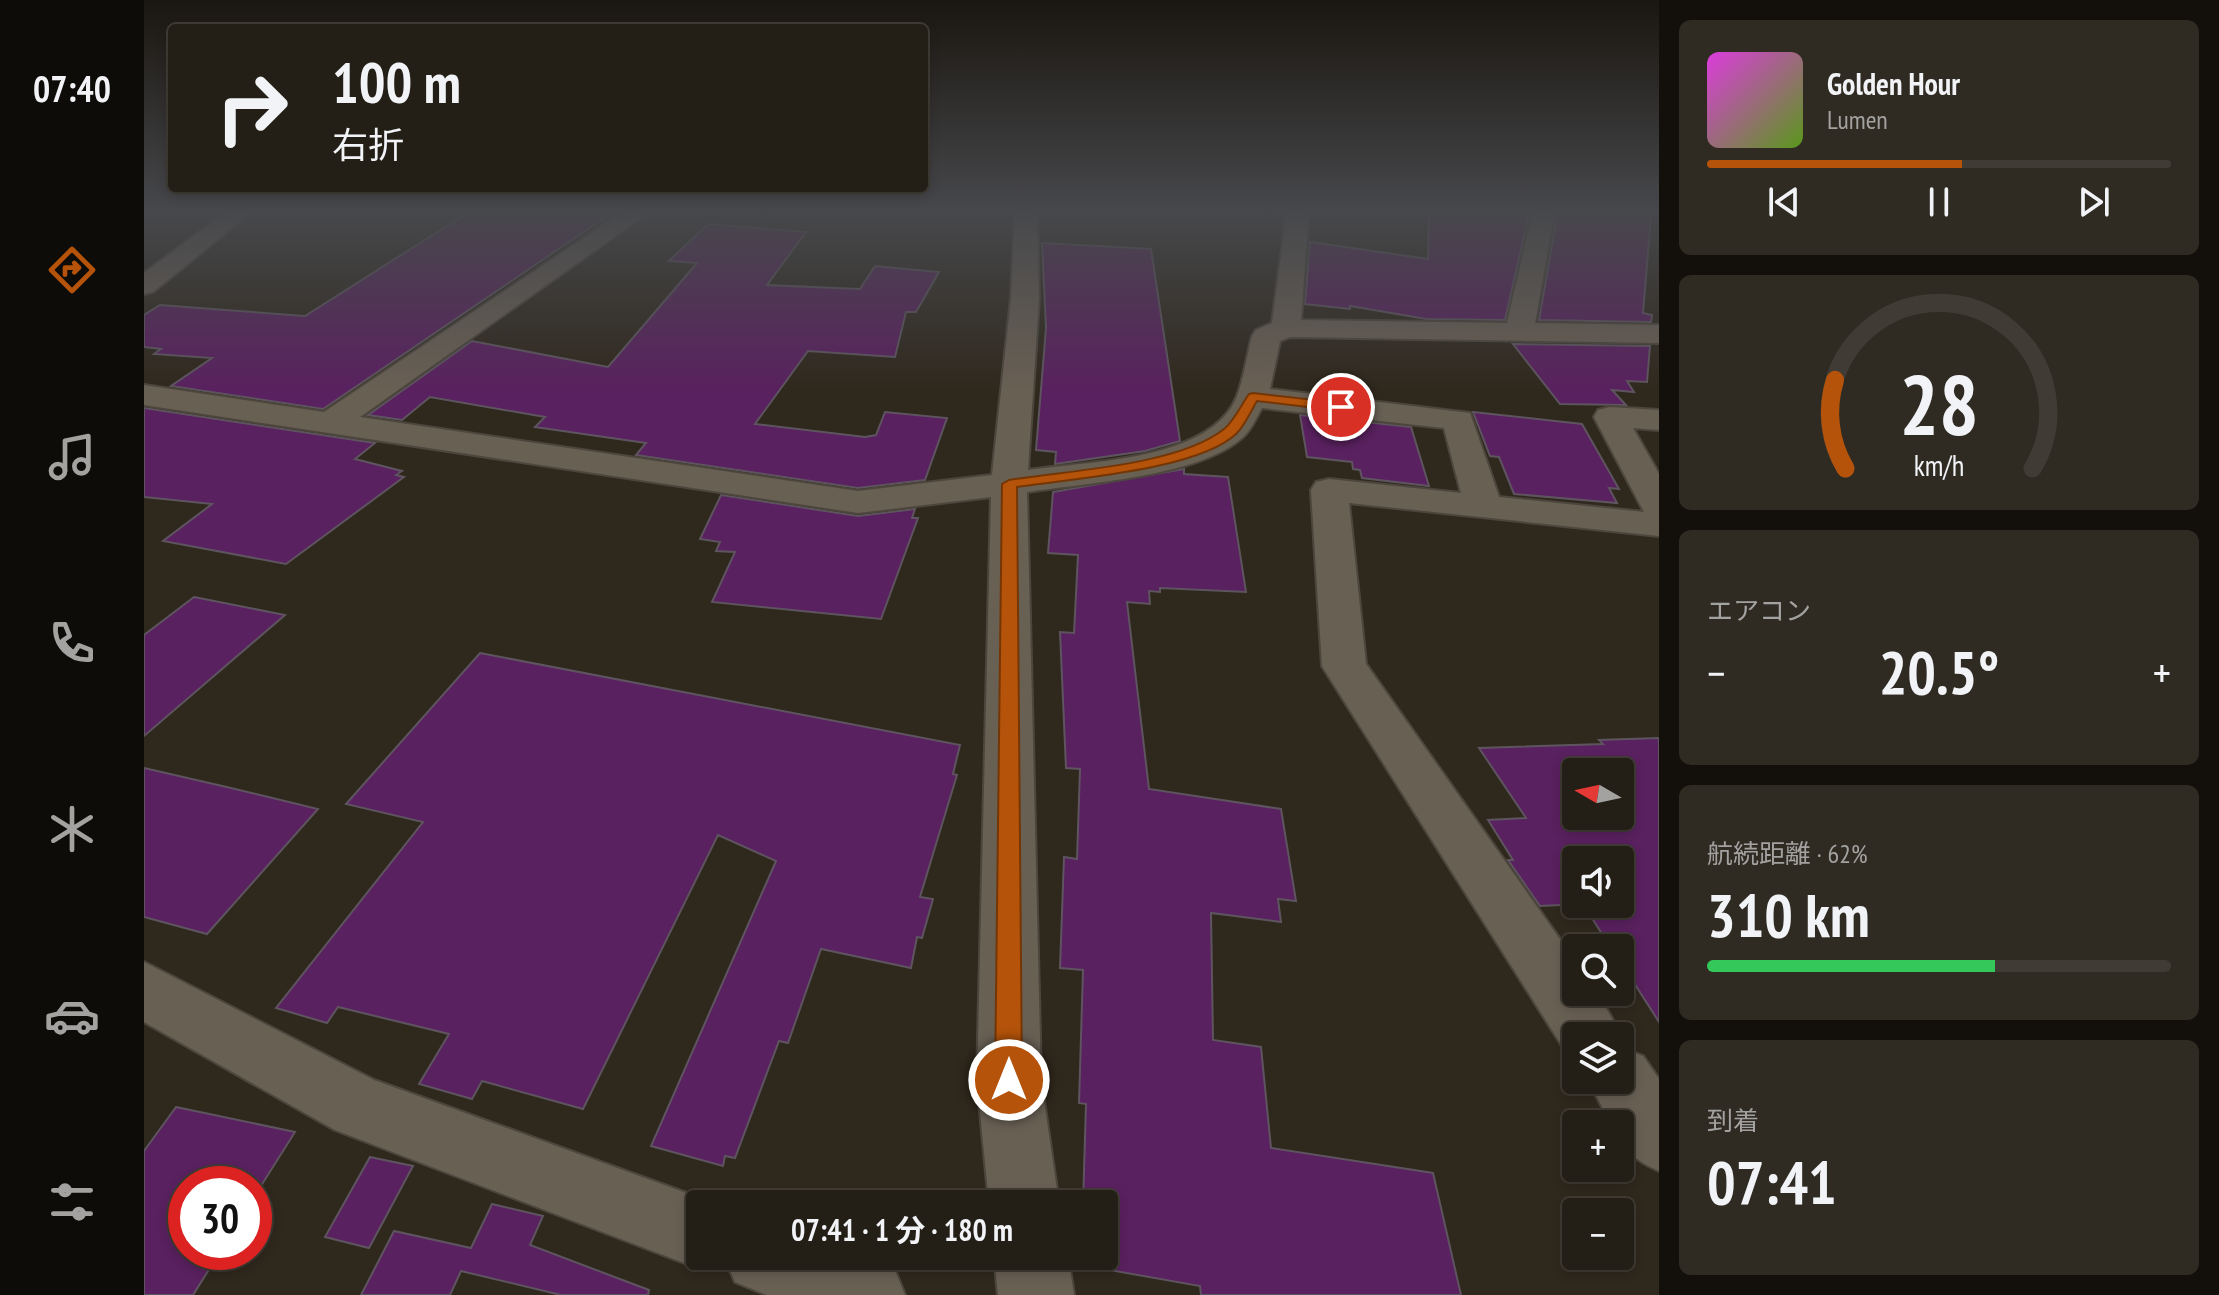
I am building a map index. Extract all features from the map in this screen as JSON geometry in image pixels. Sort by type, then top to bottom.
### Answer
[{"type":"street","points":[[144,286],[164,270]]},
{"type":"street","points":[[330,423],[553,270]]},
{"type":"street","points":[[1022,1190],[1009,1080],[1009,484],[1025,270]]},
{"type":"street","points":[[1286,328],[1292,270]]},
{"type":"street","points":[[1519,332],[1532,270]]},
{"type":"street","points":[[144,395],[858,502],[1148,463],[1202,450],[1232,430],[1253,397],[1266,336],[1286,328],[1659,334]]},
{"type":"street","points":[[1253,397],[1458,420],[1483,506]]},
{"type":"street","points":[[1659,420],[1610,417],[1659,507]]},
{"type":"street","points":[[1582,1022],[1344,666],[1329,490],[1659,525]]},
{"type":"street","points":[[144,990],[358,1107],[686,1228]]},
{"type":"street","points":[[1630,1094],[1659,1137]]},
{"type":"street","points":[[799,1270],[867,1295]]},
{"type":"street","points":[[1033,1270],[1036,1295]]},
{"type":"building","points":[[377,270],[527,270],[323,409],[171,386],[212,358],[154,354],[161,349],[144,347],[144,315],[160,305],[305,316]]},
{"type":"building","points":[[691,270],[778,270],[767,285],[860,289],[872,270],[939,272],[916,312],[906,312],[895,357],[808,351],[755,424],[865,437],[876,435],[885,412],[947,418],[925,480],[858,488],[636,455],[646,443],[535,427],[545,417],[430,397],[402,420],[368,415],[472,341],[608,367]]},
{"type":"building","points":[[1043,270],[1154,270],[1180,441],[1145,451],[1055,464],[1056,452],[1036,450],[1046,328]]},
{"type":"building","points":[[1308,270],[1516,270],[1505,320],[1426,319],[1350,306],[1350,309],[1305,304]]},
{"type":"building","points":[[1548,270],[1647,270],[1643,313],[1652,315],[1651,322],[1539,320]]},
{"type":"building","points":[[1513,344],[1650,346],[1647,382],[1627,381],[1634,392],[1612,390],[1626,405],[1560,404]]},
{"type":"building","points":[[144,408],[375,443],[355,459],[402,471],[396,475],[404,477],[286,564],[163,541],[212,504],[144,497]]},
{"type":"building","points":[[1473,412],[1582,424],[1619,489],[1609,488],[1617,503],[1514,494],[1499,457],[1490,456]]},
{"type":"building","points":[[1300,415],[1411,427],[1429,486],[1362,478],[1360,470],[1353,469],[1352,462],[1307,457]]},
{"type":"building","points":[[1184,469],[1184,474],[1228,477],[1246,592],[1160,588],[1160,592],[1149,591],[1150,604],[1127,602],[1149,789],[1281,809],[1296,901],[1278,899],[1281,922],[1211,913],[1213,1040],[1261,1047],[1271,1148],[1433,1173],[1461,1295],[1201,1295],[1200,1286],[1110,1270],[1118,1270],[1118,1190],[1083,1190],[1086,1104],[1079,1103],[1083,970],[1060,968],[1064,857],[1077,859],[1080,769],[1066,768],[1060,632],[1074,633],[1078,555],[1048,553],[1053,492]]},
{"type":"building","points":[[721,495],[858,516],[915,509],[912,518],[918,518],[881,619],[712,602],[735,552],[716,551],[720,542],[700,539]]},
{"type":"building","points":[[194,597],[285,615],[144,736],[144,635]]},
{"type":"building","points":[[480,653],[960,745],[953,774],[957,775],[920,897],[933,899],[922,938],[917,937],[911,968],[821,949],[788,1043],[779,1041],[735,1158],[725,1156],[723,1166],[651,1146],[776,861],[718,835],[583,1109],[482,1081],[472,1099],[419,1084],[449,1034],[338,1007],[327,1023],[276,1008],[423,822],[346,804]]},
{"type":"building","points":[[1659,738],[1659,1022],[1634,983],[1634,934],[1602,934],[1592,918],[1634,918],[1634,846],[1562,846],[1562,905],[1540,906],[1508,860],[1513,860],[1488,820],[1526,818],[1479,748],[1603,744],[1599,740]]},
{"type":"building","points":[[144,768],[318,809],[207,934],[144,917]]},
{"type":"building","points":[[176,1107],[295,1132],[272,1168],[272,1166],[168,1166],[168,1270],[209,1270],[193,1295],[144,1295],[144,1151]]},
{"type":"building","points":[[370,1157],[413,1166],[369,1248],[325,1237]]},
{"type":"building","points":[[492,1204],[543,1216],[530,1245],[649,1290],[648,1295],[561,1295],[461,1271],[450,1295],[361,1295],[394,1231],[471,1248]]},
{"type":"route","points":[[1009,1080],[1009,484],[1148,463],[1202,450],[1232,430],[1253,397],[1341,407]]}]
